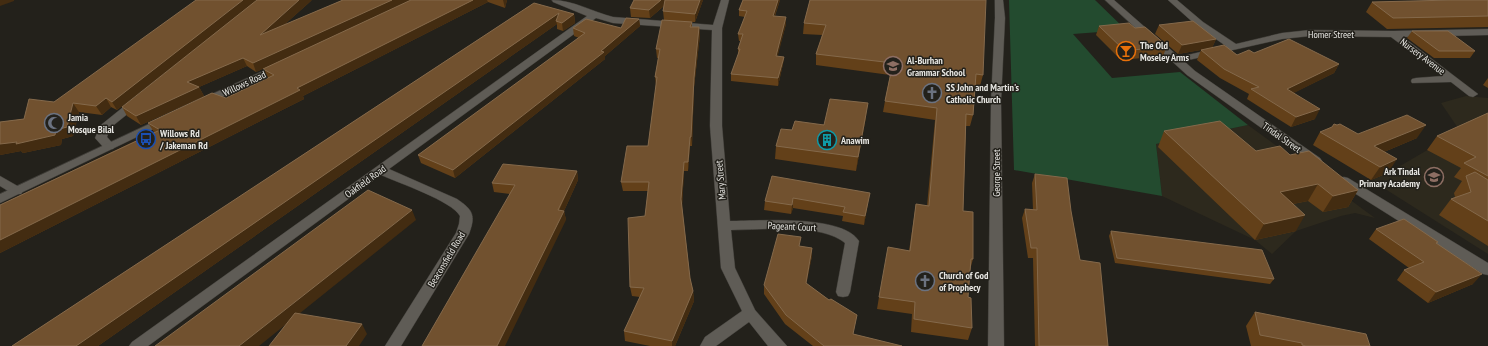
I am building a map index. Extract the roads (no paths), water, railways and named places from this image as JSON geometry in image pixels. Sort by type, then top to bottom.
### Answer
[{"type":"street","points":[[556,0],[594,15],[613,20],[717,28]]},
{"type":"street","name":"Mary Street","points":[[725,0],[717,28],[716,126],[728,268],[750,313],[774,343],[779,346]]},
{"type":"street","name":"George Street","points":[[996,346],[996,101],[1000,18],[999,0]]},
{"type":"street","name":"Tindal Street","points":[[1109,0],[1191,73],[1322,165]]},
{"type":"street","points":[[1172,0],[1200,24],[1235,47]]},
{"type":"street","name":"Oakfield Road","points":[[137,346],[594,15]]},
{"type":"street","name":"Homer Street","points":[[1177,60],[1282,36],[1310,33],[1393,34],[1488,32]]},
{"type":"street","name":"Nursery Avenue","points":[[1393,34],[1472,94]]},
{"type":"street","name":"Willows Road","points":[[195,106],[288,63]]},
{"type":"street","name":"Nursery Avenue","points":[[1416,81],[1453,79]]},
{"type":"street","points":[[109,146],[101,138],[105,127],[142,98]]},
{"type":"street","points":[[0,199],[173,116]]},
{"type":"street","name":"Beaconsfield Road","points":[[380,170],[454,201],[465,212],[467,220],[462,234],[393,346]]},
{"type":"street","points":[[1335,174],[1354,188],[1488,270]]},
{"type":"street","points":[[0,180],[17,191]]},
{"type":"street","name":"Pageant Court","points":[[724,226],[810,225],[842,233],[852,241],[843,292]]},
{"type":"street","points":[[708,346],[710,341],[750,313]]},
{"type":"place","name":"The Old Moseley Arms","points":[[1126,51]]},
{"type":"place","name":"Al-Burhan Grammar School","points":[[893,66]]},
{"type":"place","name":"SS John and Martin's Catholic Church","points":[[932,93]]},
{"type":"place","name":"Jamia Mosque Bilal","points":[[54,123]]},
{"type":"place","name":"Willows Rd / Jakeman Rd","points":[[146,139]]},
{"type":"place","name":"Anawim","points":[[827,140]]},
{"type":"place","name":"Ark Tindal Primary Academy","points":[[1434,177]]},
{"type":"place","name":"Church of God of Prophecy","points":[[925,281]]}]
